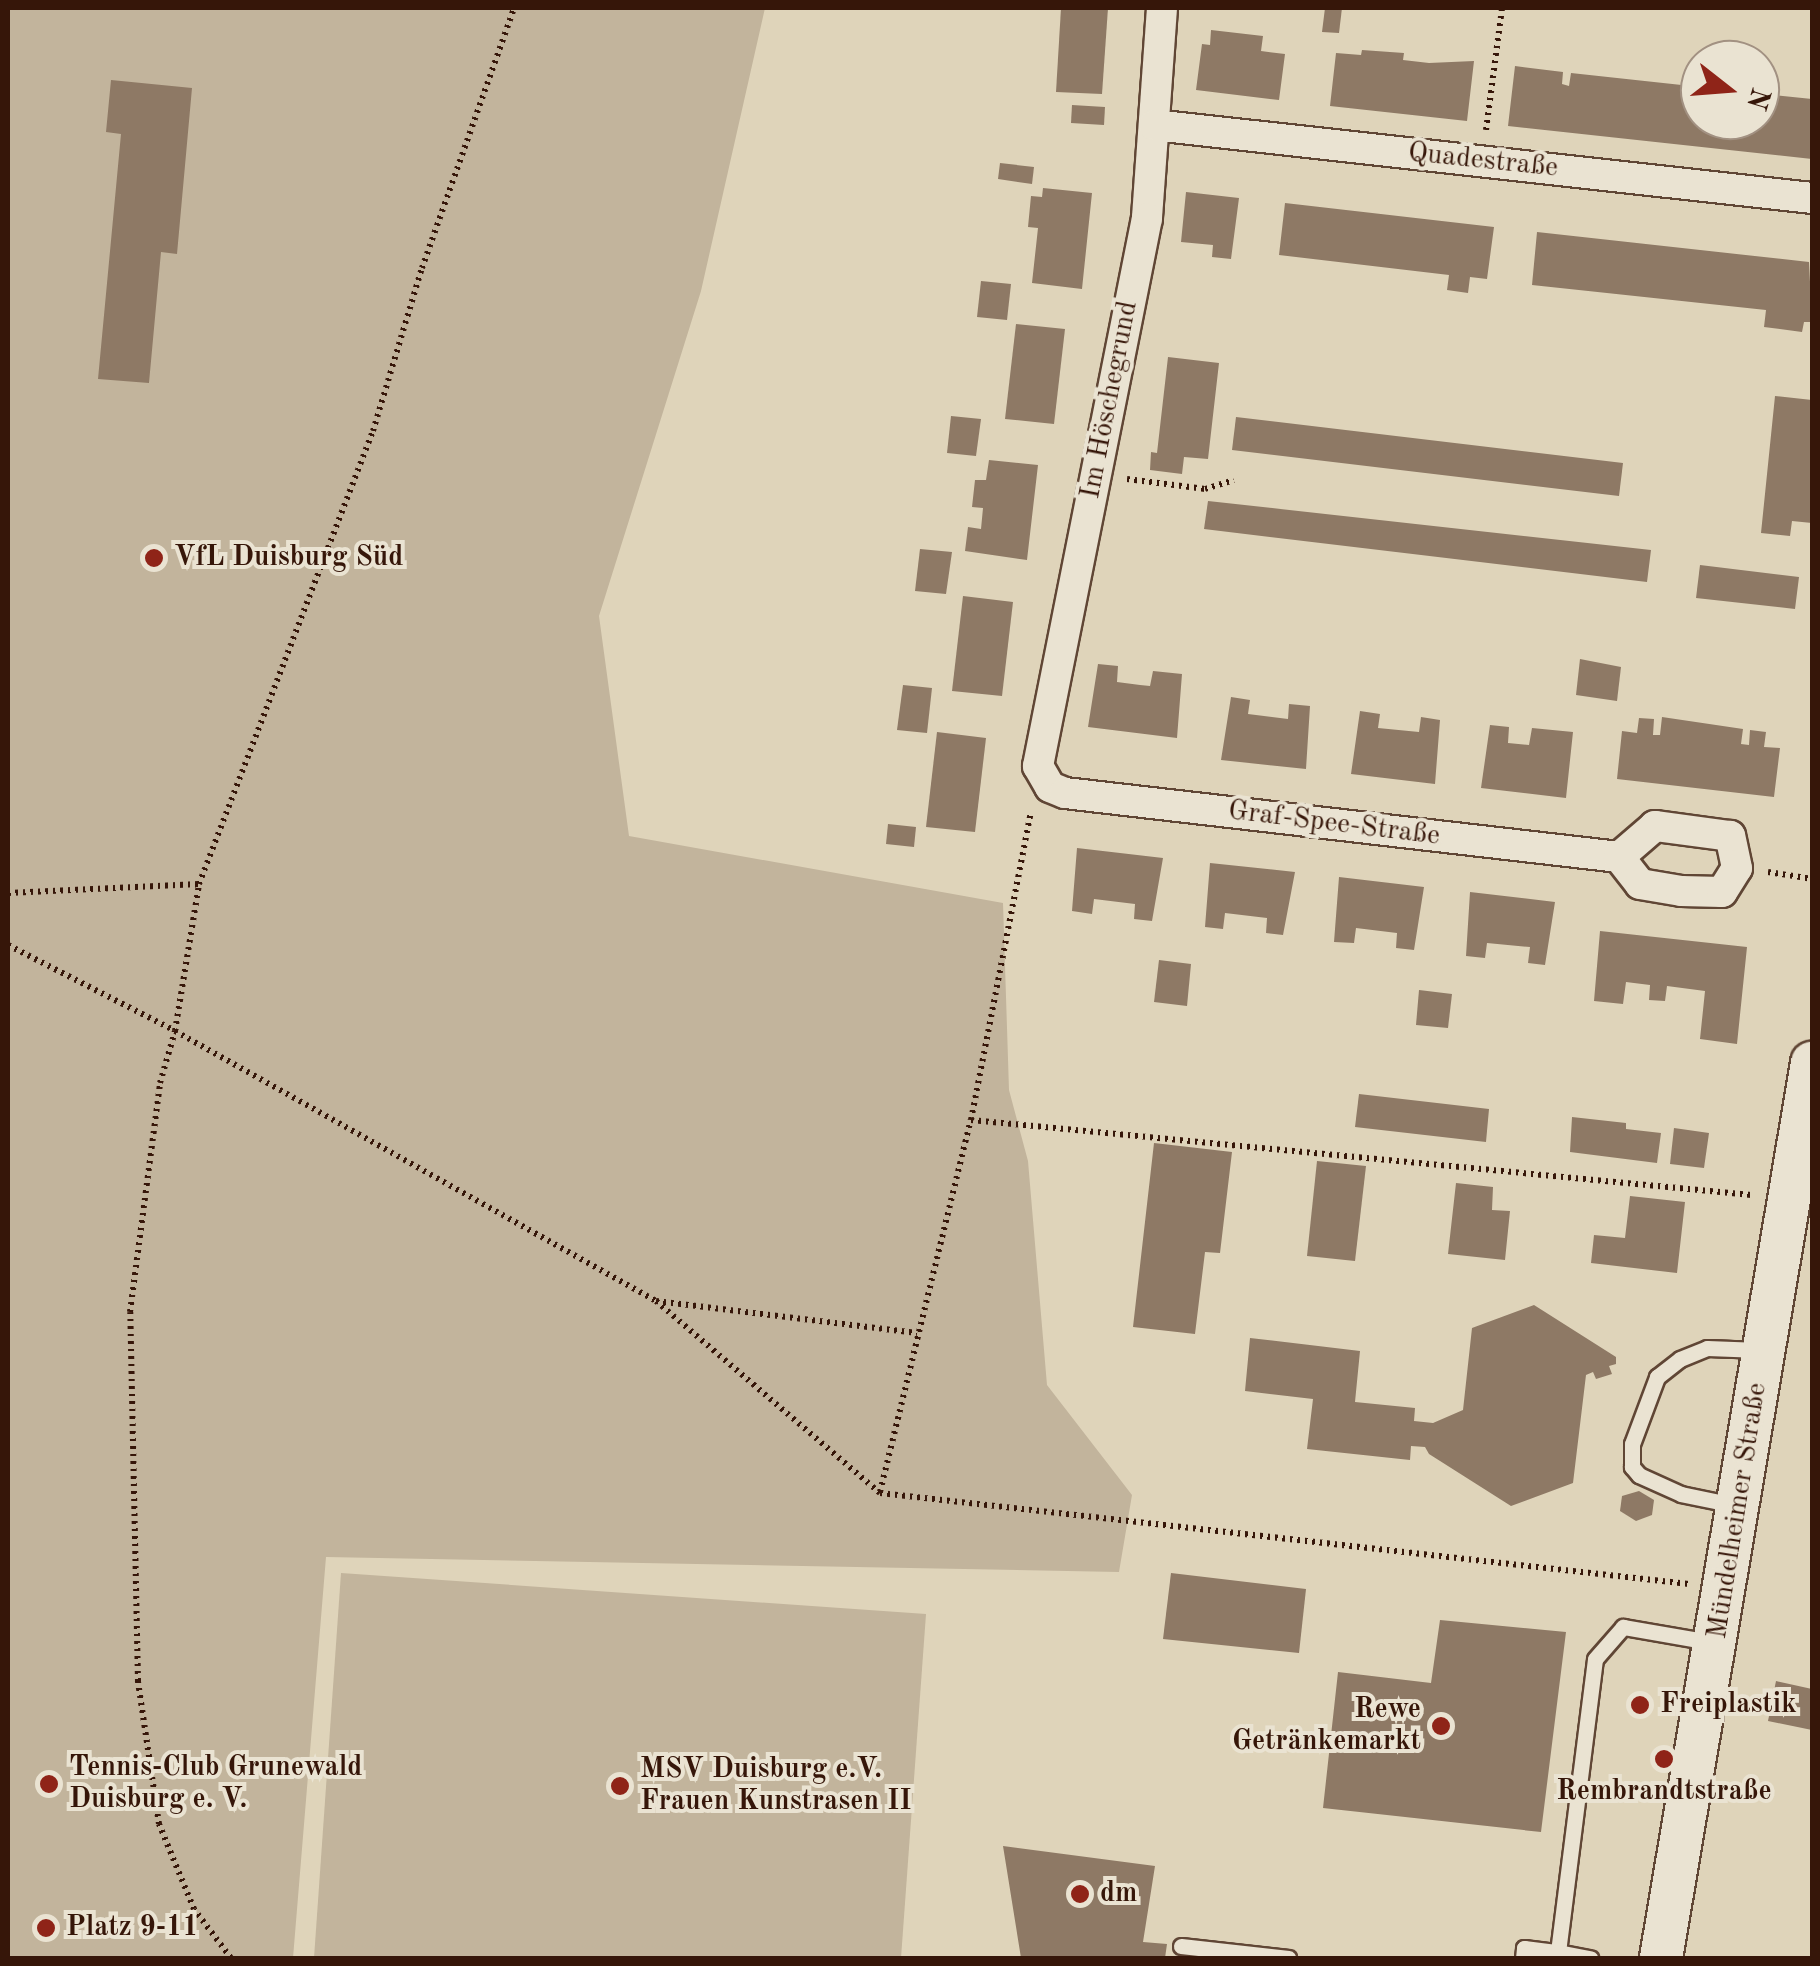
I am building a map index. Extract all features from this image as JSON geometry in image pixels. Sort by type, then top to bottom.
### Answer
[{"type":"main road","name":"Mündelheimer Straße","points":[[1661,1958],[1812,1063]]},
{"type":"street","name":"Im Höschegrund","points":[[1050,787],[1038,766],[1042,734],[1146,218],[1162,8]]},
{"type":"street","name":"Quadestraße","points":[[1154,125],[1812,198]]},
{"type":"street","name":"Graf-Spee-Straße","points":[[1050,787],[1066,793],[1619,857]]},
{"type":"street","points":[[1656,826],[1730,836],[1737,868],[1722,892],[1681,891],[1640,884],[1619,857],[1656,826]]},
{"type":"lane","points":[[1738,1506],[1681,1494],[1639,1475],[1632,1467],[1632,1444],[1656,1378],[1680,1360],[1707,1348],[1764,1350]]},
{"type":"lane","points":[[1558,1952],[1595,1659],[1623,1627],[1716,1644]]},
{"type":"lane","points":[[1181,1946],[1288,1958]]},
{"type":"lane","points":[[1523,1958],[1524,1948],[1590,1958]]},
{"type":"path","points":[[231,1958],[194,1909],[159,1824],[138,1680],[130,1312],[160,1082],[175,1032],[199,884],[373,432],[422,268],[514,8]]},
{"type":"path","points":[[1482,161],[1502,8]]},
{"type":"path","points":[[1095,475],[1206,489],[1234,480]]},
{"type":"path","points":[[880,1493],[971,1120],[1028,818],[1050,787]]},
{"type":"path","points":[[1737,868],[1812,879]]},
{"type":"path","points":[[8,893],[199,884]]},
{"type":"path","points":[[8,945],[175,1032],[656,1301],[880,1493],[1726,1588]]},
{"type":"path","points":[[971,1120],[1789,1199]]},
{"type":"path","points":[[656,1301],[917,1332]]},
{"type":"shaded area","points":[[8,8],[765,8],[701,291],[599,616],[629,836],[1003,903],[1009,1090],[1028,1161],[1047,1385],[1132,1495],[1119,1572],[326,1557],[293,1958],[8,1958]]},
{"type":"shaded area","name":"MSV Duisburg e.V. Frauen Kunstrasen II","points":[[341,1573],[926,1614],[901,1958],[314,1958]]},
{"type":"building","points":[[1061,8],[1108,8],[1102,94],[1056,92]]},
{"type":"building","points":[[1325,8],[1342,8],[1339,33],[1322,32]]},
{"type":"building","points":[[1211,30],[1263,36],[1261,51],[1285,54],[1279,100],[1196,90],[1202,44],[1210,45]]},
{"type":"building","points":[[1362,50],[1404,53],[1403,60],[1429,63],[1474,61],[1467,121],[1330,106],[1336,53],[1361,55]]},
{"type":"building","points":[[1515,66],[1563,72],[1562,84],[1569,86],[1571,73],[1680,85],[1680,140],[1780,140],[1780,96],[1812,99],[1812,159],[1508,126]]},
{"type":"building","points":[[111,80],[192,88],[177,254],[161,252],[149,383],[98,379],[121,134],[106,132]]},
{"type":"building","points":[[1072,105],[1105,107],[1104,125],[1071,123]]},
{"type":"building","points":[[1000,163],[1034,167],[1032,184],[998,179]]},
{"type":"building","points":[[1043,188],[1092,193],[1082,289],[1032,283],[1038,228],[1028,227],[1031,196],[1042,197]]},
{"type":"building","points":[[1186,192],[1239,198],[1231,259],[1212,257],[1213,245],[1181,242]]},
{"type":"building","points":[[1285,203],[1494,227],[1487,279],[1470,277],[1468,293],[1447,290],[1449,275],[1279,255]]},
{"type":"building","points":[[1537,232],[1809,262],[1812,322],[1804,322],[1802,332],[1764,327],[1766,310],[1532,285]]},
{"type":"building","points":[[981,281],[1011,284],[1007,320],[977,317]]},
{"type":"building","points":[[1016,324],[1065,329],[1054,424],[1005,419]]},
{"type":"building","points":[[1168,357],[1219,363],[1208,459],[1184,457],[1182,474],[1150,470],[1151,452],[1157,453]]},
{"type":"building","points":[[1775,396],[1812,400],[1812,523],[1792,521],[1790,536],[1761,533]]},
{"type":"building","points":[[951,416],[981,419],[976,456],[947,453]]},
{"type":"building","points":[[1236,417],[1623,463],[1619,496],[1232,450]]},
{"type":"building","points":[[989,460],[1038,465],[1027,560],[965,551],[968,527],[981,529],[983,508],[972,507],[975,480],[986,480]]},
{"type":"building","points":[[1208,501],[1651,550],[1647,582],[1204,529]]},
{"type":"building","points":[[920,549],[952,552],[946,594],[915,591]]},
{"type":"building","points":[[1700,565],[1799,577],[1795,609],[1696,598]]},
{"type":"building","points":[[963,596],[1013,602],[1002,696],[952,691]]},
{"type":"building","points":[[1580,659],[1621,667],[1617,701],[1576,695]]},
{"type":"building","points":[[1098,664],[1118,666],[1117,682],[1140,685],[1150,686],[1153,671],[1182,674],[1177,738],[1088,727]]},
{"type":"building","points":[[903,685],[932,688],[927,733],[897,730]]},
{"type":"building","points":[[1231,697],[1250,700],[1248,714],[1288,719],[1289,704],[1310,706],[1306,769],[1221,760]]},
{"type":"building","points":[[1360,711],[1380,714],[1378,728],[1419,732],[1421,717],[1440,720],[1435,784],[1351,774]]},
{"type":"building","points":[[1662,717],[1743,729],[1741,744],[1749,745],[1750,730],[1766,732],[1764,747],[1780,748],[1774,797],[1617,779],[1622,731],[1637,733],[1639,718],[1654,719],[1653,735],[1660,735]]},
{"type":"building","points":[[1490,725],[1509,727],[1508,743],[1529,745],[1532,728],[1573,732],[1566,798],[1481,788]]},
{"type":"building","points":[[937,732],[986,738],[975,832],[926,827]]},
{"type":"building","points":[[888,824],[916,827],[914,847],[886,844]]},
{"type":"building","points":[[1077,848],[1163,858],[1152,921],[1134,919],[1135,904],[1094,899],[1092,914],[1072,911]]},
{"type":"building","points":[[1210,863],[1295,872],[1283,935],[1266,933],[1267,918],[1225,913],[1223,929],[1205,927]]},
{"type":"building","points":[[1339,877],[1424,887],[1414,950],[1396,948],[1397,933],[1356,928],[1354,943],[1334,942]]},
{"type":"building","points":[[1470,892],[1555,902],[1545,965],[1528,963],[1530,947],[1487,943],[1485,958],[1466,956]]},
{"type":"building","points":[[1600,931],[1747,947],[1737,1044],[1700,1039],[1705,991],[1667,986],[1665,1001],[1649,1000],[1650,985],[1626,982],[1623,1004],[1594,1001]]},
{"type":"building","points":[[1159,960],[1191,964],[1187,1006],[1154,1002]]},
{"type":"building","points":[[1419,990],[1452,994],[1448,1028],[1416,1025]]},
{"type":"building","points":[[1359,1094],[1489,1109],[1486,1142],[1355,1127]]},
{"type":"building","points":[[1572,1117],[1626,1123],[1626,1129],[1661,1133],[1657,1163],[1570,1152]]},
{"type":"building","points":[[1674,1128],[1709,1133],[1704,1168],[1670,1164]]},
{"type":"building","points":[[1154,1143],[1232,1152],[1220,1253],[1205,1252],[1195,1334],[1133,1327]]},
{"type":"building","points":[[1317,1161],[1366,1166],[1355,1261],[1307,1256]]},
{"type":"building","points":[[1456,1183],[1493,1187],[1492,1210],[1510,1211],[1505,1260],[1448,1254]]},
{"type":"building","points":[[1630,1196],[1685,1202],[1677,1273],[1591,1263],[1594,1235],[1625,1238]]},
{"type":"building","points":[[1534,1305],[1616,1357],[1616,1364],[1609,1366],[1612,1374],[1596,1379],[1593,1372],[1586,1375],[1573,1483],[1511,1506],[1429,1454],[1425,1447],[1411,1446],[1410,1460],[1307,1449],[1313,1399],[1245,1391],[1250,1338],[1360,1351],[1355,1402],[1415,1408],[1414,1421],[1433,1423],[1463,1410],[1472,1328]]},
{"type":"building","points":[[1639,1491],[1654,1500],[1652,1515],[1636,1521],[1620,1511],[1622,1496]]},
{"type":"building","points":[[1171,1573],[1306,1589],[1299,1653],[1163,1639]]},
{"type":"building","name":"Rewe Getränkemarkt","points":[[1440,1620],[1566,1632],[1541,1832],[1323,1808],[1338,1672],[1431,1683]]},
{"type":"building","points":[[1776,1681],[1812,1689],[1812,1730],[1768,1721]]},
{"type":"building","name":"dm","points":[[1003,1846],[1155,1866],[1143,1942],[1167,1944],[1165,1958],[1021,1958]]},
{"type":"place","name":"VfL Duisburg Süd","points":[[154,558]]},
{"type":"place","name":"Freiplastik","points":[[1640,1705]]},
{"type":"place","name":"Rewe Getränkemarkt","points":[[1441,1726]]},
{"type":"place","name":"Rembrandtstraße","points":[[1664,1759]]},
{"type":"place","name":"Tennis-Club Grunewald Duisburg e. V.","points":[[49,1784]]},
{"type":"place","name":"MSV Duisburg e.V. Frauen Kunstrasen II","points":[[620,1786]]},
{"type":"place","name":"dm","points":[[1080,1894]]},
{"type":"place","name":"Platz 9-11","points":[[46,1928]]}]
